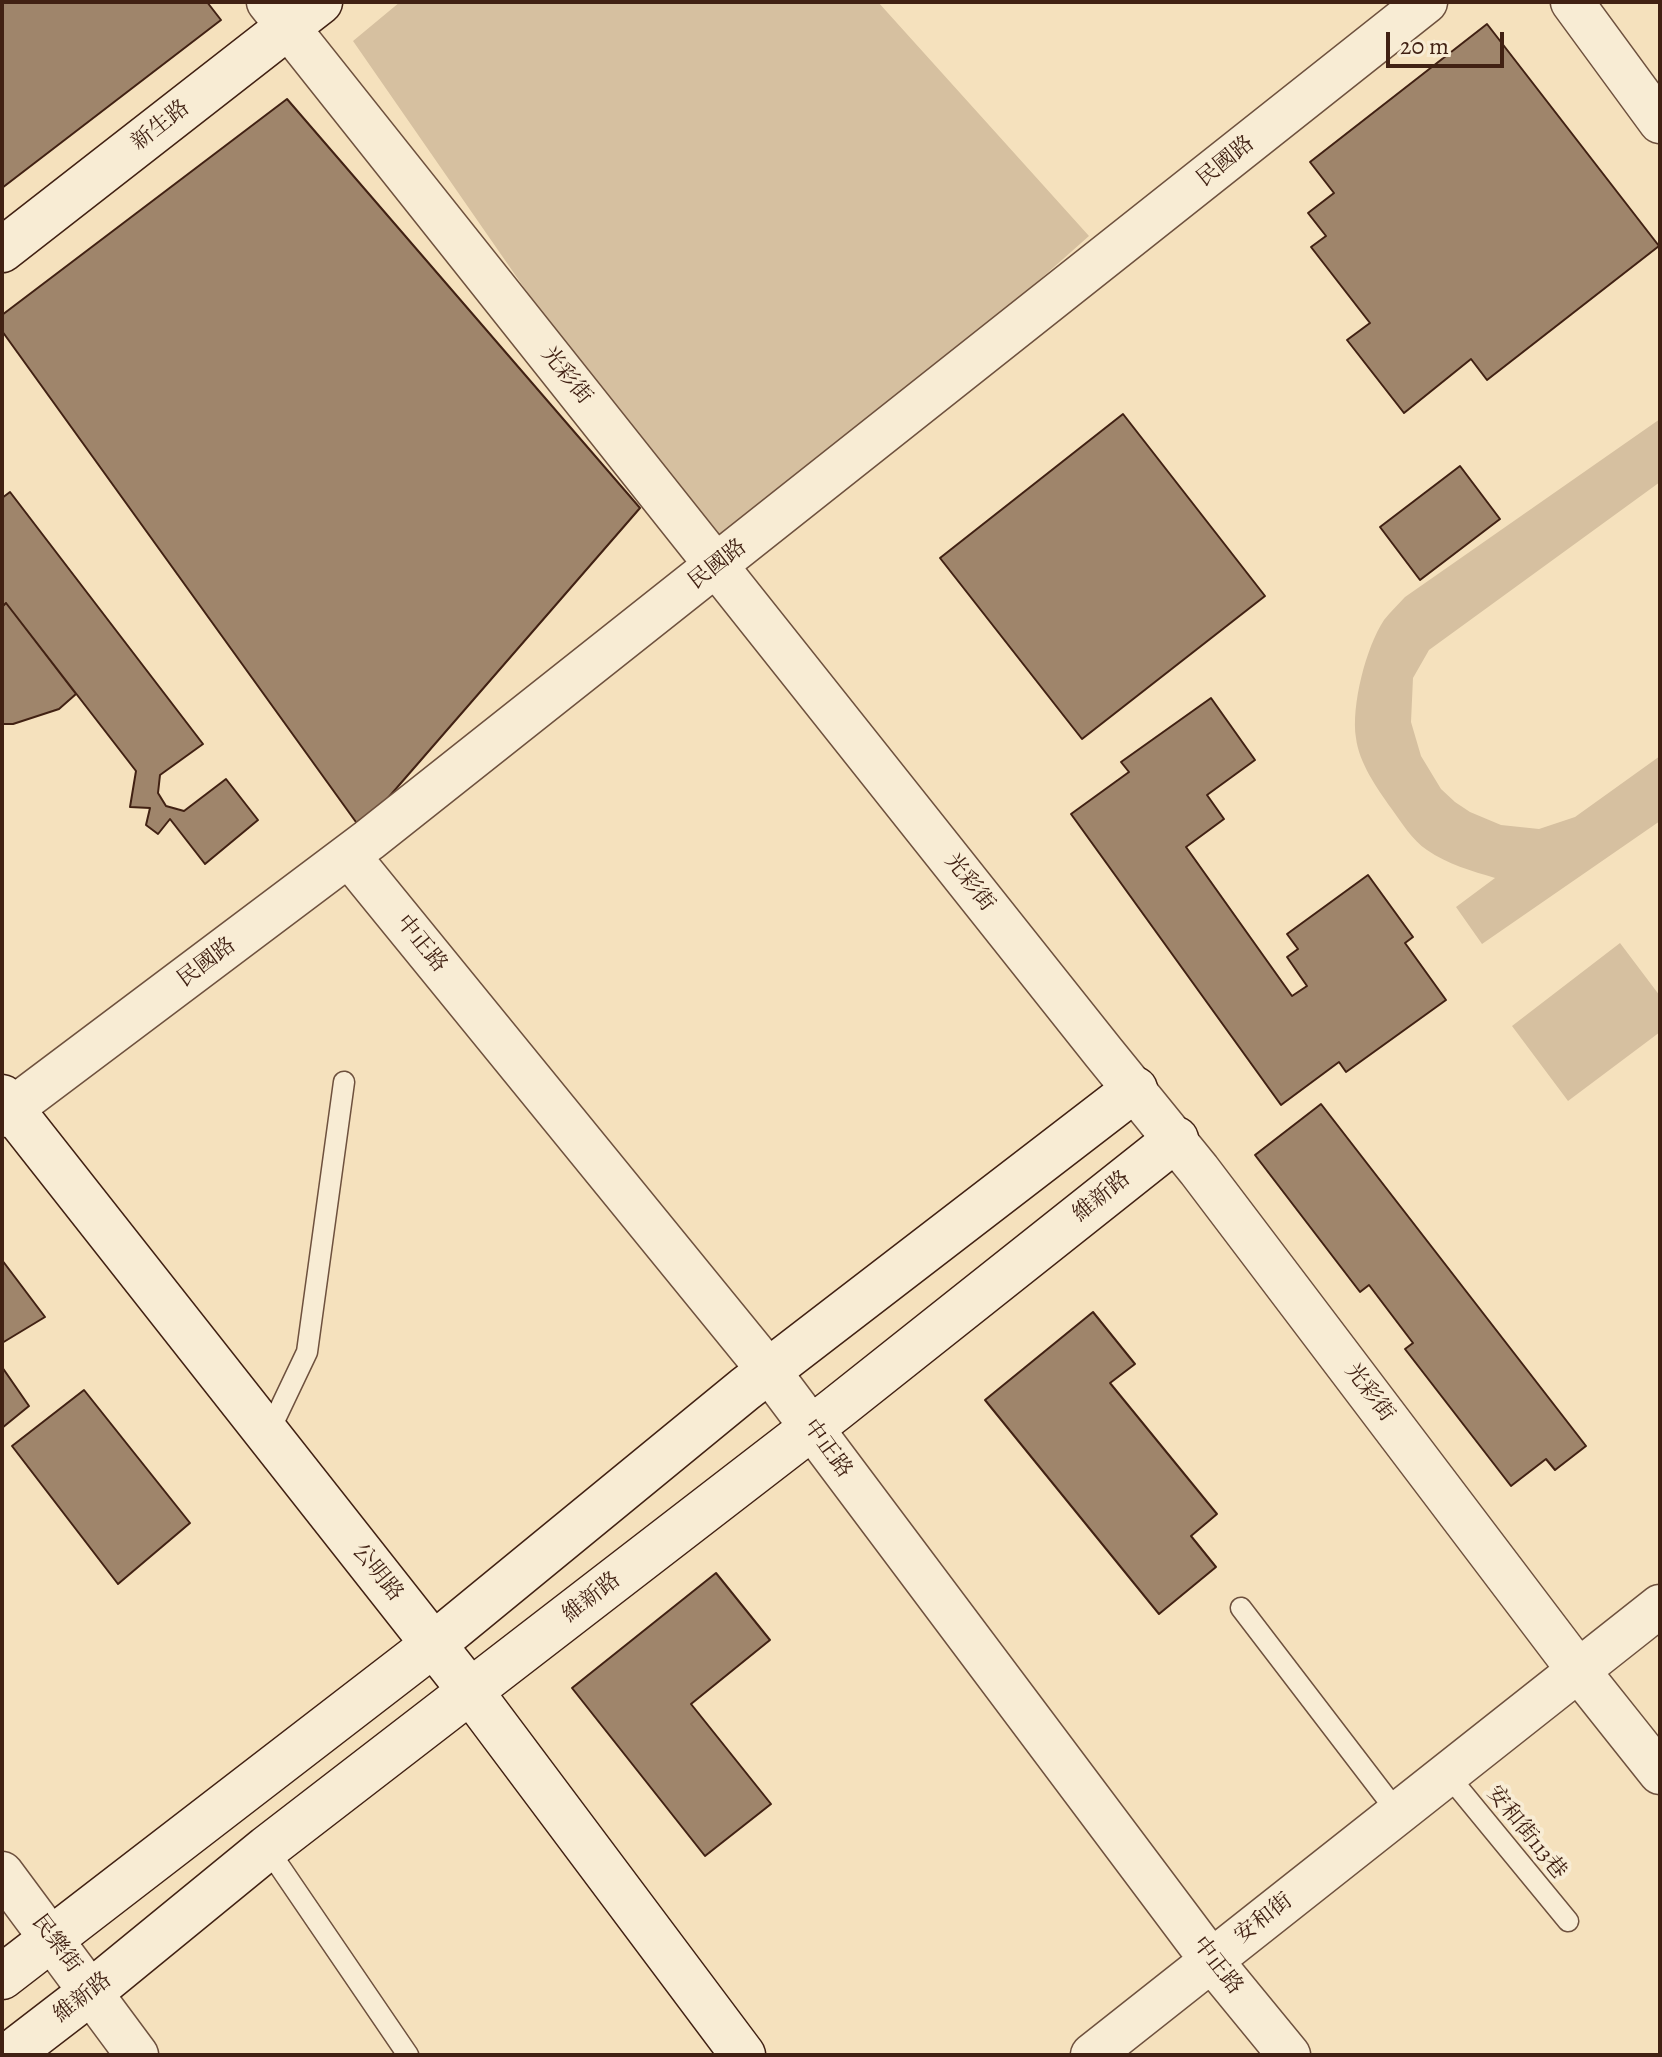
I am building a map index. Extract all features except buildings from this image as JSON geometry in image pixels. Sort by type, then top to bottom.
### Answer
[{"type":"street","name":"民國路","points":[[5,1107],[349,856],[1426,2]]},
{"type":"street","points":[[1572,2],[1660,122]]},
{"type":"street","name":"光彩街","points":[[292,10],[717,566],[1104,1053],[1176,1139],[1578,1670],[1660,1773]]},
{"type":"street","name":"新生路","points":[[2,250],[292,10]]},
{"type":"street","name":"中正路","points":[[349,856],[769,1371],[1211,1960],[1289,2055]]},
{"type":"street","points":[[2,1977],[434,1644],[769,1371],[1135,1089]]},
{"type":"street","name":"公明路","points":[[5,1107],[434,1644],[743,2055]]},
{"type":"street","name":"維新路","points":[[9,2055],[267,1848],[811,1427],[1176,1139]]},
{"type":"street","name":"安和街","points":[[1092,2055],[1660,1606]]},
{"type":"street","name":"民樂街","points":[[2,1873],[137,2055]]},
{"type":"lane","points":[[267,1436],[307,1352],[344,1082]]},
{"type":"lane","points":[[1241,1608],[1398,1813]]},
{"type":"lane","name":"安和街113巷","points":[[1447,1774],[1568,1921]]},
{"type":"lane","points":[[267,1848],[408,2055]]},
{"type":"shaded area","points":[[400,2],[878,2],[1089,236],[717,566],[353,41]]},
{"type":"shaded area","points":[[1660,419],[1660,482],[1429,650],[1413,678],[1411,722],[1421,756],[1441,789],[1455,802],[1501,825],[1539,829],[1575,817],[1660,756],[1660,821],[1482,944],[1456,907],[1495,878],[1451,863],[1422,846],[1380,792],[1361,757],[1356,738],[1356,710],[1371,645],[1384,620],[1405,597]]},
{"type":"shaded area","points":[[1620,943],[1660,996],[1660,1032],[1568,1101],[1512,1026]]}]
